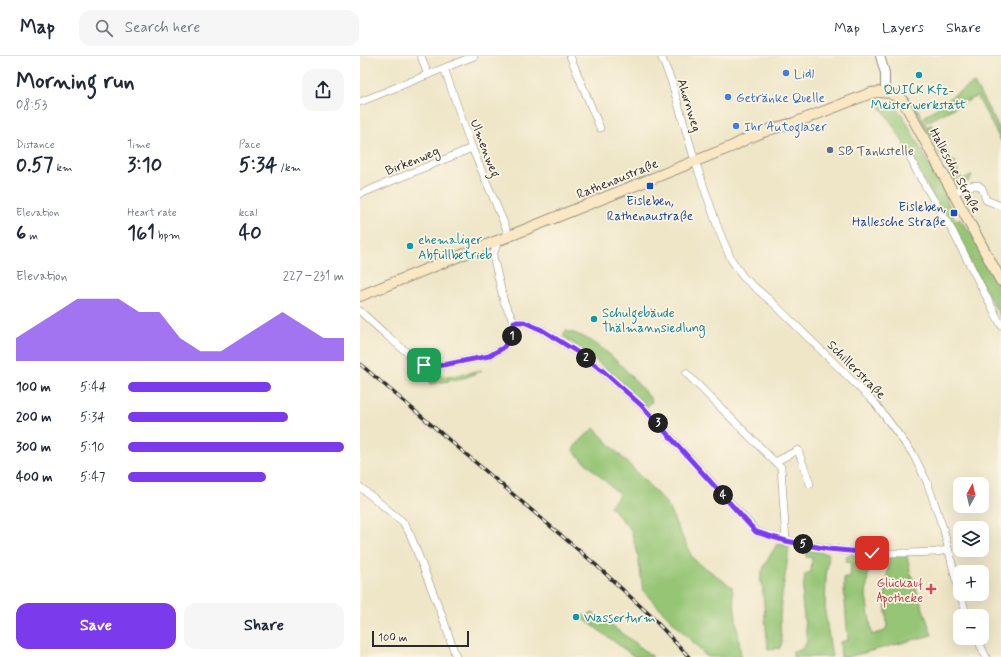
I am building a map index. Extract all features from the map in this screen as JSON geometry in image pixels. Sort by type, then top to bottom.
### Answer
[{"type":"main road","name":"Rathenaustraße","points":[[360,296],[733,146],[771,129],[794,123],[864,95],[874,92],[885,92]]},
{"type":"main road","name":"Hallesche Straße","points":[[885,92],[896,95],[906,104],[1001,281]]},
{"type":"street","points":[[421,56],[428,74]]},
{"type":"street","points":[[360,102],[474,56]]},
{"type":"street","points":[[570,56],[600,128]]},
{"type":"street","name":"Ahornweg","points":[[661,56],[671,80],[695,161]]},
{"type":"street","points":[[880,56],[885,73],[885,92]]},
{"type":"street","name":"Ulmenweg","points":[[444,68],[472,148],[509,235]]},
{"type":"street","name":"Birkenweg","points":[[360,194],[472,148]]},
{"type":"street","points":[[911,159],[917,172],[953,232],[1001,325]]},
{"type":"street","name":"Schillerstraße","points":[[695,161],[719,231],[731,259],[743,277],[774,303],[875,403],[913,454],[927,482],[944,531],[965,609]]},
{"type":"street","points":[[953,193],[968,186],[978,185],[982,188],[986,200],[1001,206]]},
{"type":"street","points":[[360,311],[416,360],[424,365],[432,366],[489,356],[503,348],[513,335],[514,322],[504,302],[493,256],[498,240]]},
{"type":"street","points":[[479,247],[493,256]]},
{"type":"street","points":[[514,322],[524,322],[542,330],[582,355],[603,371],[642,406],[756,532],[786,541],[828,549],[864,553],[936,552],[948,550]]},
{"type":"street","points":[[686,373],[781,467],[786,541]]},
{"type":"street","points":[[775,462],[798,450],[810,484]]},
{"type":"street","points":[[360,487],[402,522],[410,534],[443,618],[456,657]]},
{"type":"street","points":[[980,645],[986,657]]},
{"type":"green space","points":[[974,83],[1001,131],[1001,141],[977,96],[927,122],[924,117],[957,93]]},
{"type":"green space","points":[[877,102],[892,104],[902,114],[941,186],[954,217],[956,220],[959,219],[972,234],[1001,288],[1001,318],[904,144]]},
{"type":"green space","points":[[914,103],[957,181],[957,184],[913,105]]},
{"type":"green space","points":[[931,124],[953,162],[956,161],[954,164],[962,179],[972,175],[969,181],[962,183],[958,182],[928,126]]},
{"type":"green space","points":[[566,331],[592,341],[603,349],[623,368],[652,402],[647,407],[607,370],[564,337]]},
{"type":"green space","points":[[482,370],[475,374],[456,380],[430,384],[429,380],[430,378],[442,376],[448,377]]},
{"type":"green space","points":[[594,428],[666,503],[693,559],[732,587],[741,657],[707,657],[643,591],[638,556],[631,530],[610,506],[620,495],[573,451],[575,446]]},
{"type":"green space","points":[[777,544],[789,546],[780,613],[782,641],[780,648],[768,649],[762,583],[760,583],[764,567]]},
{"type":"green space","points":[[807,550],[829,554],[826,577],[825,612],[832,657],[793,657],[793,651],[801,650],[807,642],[802,600],[805,574],[811,572],[812,558],[806,557]]},
{"type":"green space","points":[[847,555],[870,555],[866,595],[872,635],[885,631],[887,626],[885,597],[889,556],[907,556],[911,574],[932,635],[848,657],[841,657],[840,642],[848,640],[844,578],[850,578],[851,563],[846,562]]},
{"type":"green space","points":[[593,613],[653,657],[635,657],[581,617]]},
{"type":"railway","points":[[360,364],[596,565],[650,615],[689,657]]},
{"type":"place","name":"Lidl","points":[[786,73]]},
{"type":"place","name":"QUICK Kfz- Meisterwerkstatt","points":[[919,75]]},
{"type":"place","name":"Getränke Quelle","points":[[728,97]]},
{"type":"place","name":"Ihr Autoglaser","points":[[736,126]]},
{"type":"place","name":"SB Tankstelle","points":[[830,150]]},
{"type":"place","name":"Eisleben, Rathenaustraße","points":[[650,186]]},
{"type":"place","name":"Eisleben, Hallesche Straße","points":[[954,213]]},
{"type":"place","name":"ehemaliger Abfüllbetrieb","points":[[410,246]]},
{"type":"place","name":"Schulgebäude Thälmannsiedlung","points":[[594,319]]},
{"type":"place","name":"Glückauf Apotheke","points":[[931,589]]},
{"type":"place","name":"Wasserturm","points":[[576,617]]},
{"type":"route","points":[[424,365],[438,366],[489,356],[503,348],[513,335],[514,322],[524,322],[542,330],[582,355],[603,371],[642,406],[756,532],[786,541],[828,549],[872,553]]}]
